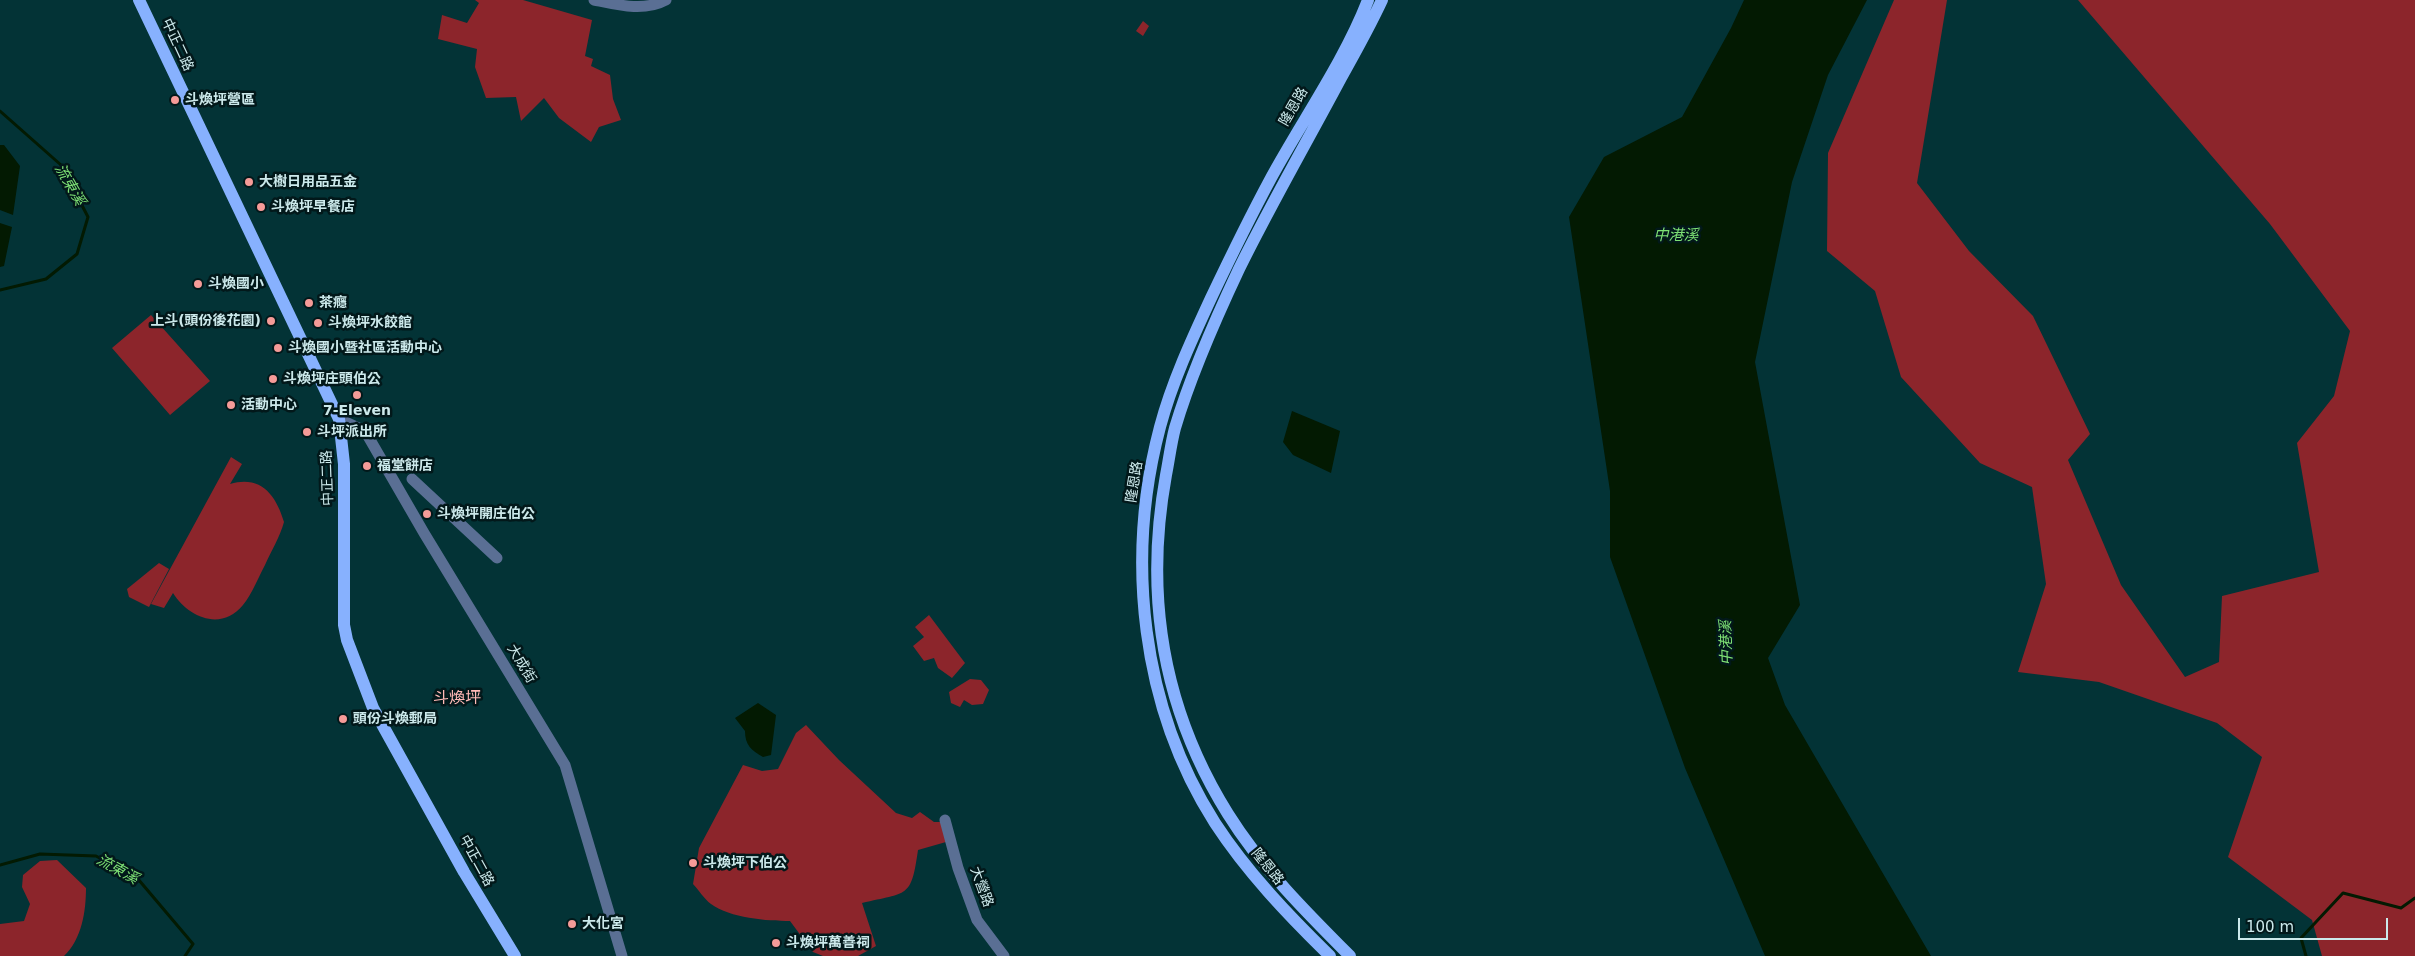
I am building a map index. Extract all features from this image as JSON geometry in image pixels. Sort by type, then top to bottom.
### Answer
[{"type":"main road","name":"中正二路","points":[[139,0],[339,419],[344,464],[344,625],[347,640],[373,708],[464,872],[516,956]]},
{"type":"main road","name":"隆恩路","points":[[1330,956],[1291,918],[1250,870],[1215,822],[1187,771],[1166,719],[1151,664],[1143,602],[1146,501],[1160,426],[1186,351],[1271,178],[1373,3]]},
{"type":"main road","name":"隆恩路","points":[[1350,956],[1302,908],[1268,869],[1228,814],[1201,764],[1180,714],[1164,660],[1157,599],[1156,552],[1161,503],[1174,429],[1199,358],[1239,268],[1373,3]]},
{"type":"street","points":[[594,0],[626,7],[659,4],[666,0]]},
{"type":"street","name":"大成街","points":[[339,419],[365,431],[424,533],[565,765],[622,956]]},
{"type":"street","points":[[412,479],[497,558]]},
{"type":"street","name":"大營路","points":[[945,820],[958,868],[977,920],[1004,956]]},
{"type":"shaded area","points":[[475,0],[523,0],[592,20],[585,56],[593,59],[591,66],[610,75],[613,99],[621,120],[599,127],[591,142],[559,118],[544,98],[521,121],[516,97],[486,98],[475,67],[477,49],[438,39],[442,15],[467,23],[479,3]]},
{"type":"shaded area","points":[[1894,0],[1947,0],[1917,183],[1969,251],[2033,316],[2090,434],[2068,460],[2121,585],[2185,677],[2219,662],[2222,596],[2319,572],[2297,443],[2334,396],[2350,331],[2270,224],[2078,0],[2415,0],[2415,956],[2322,956],[2312,920],[2228,857],[2262,757],[2217,723],[2099,682],[2018,672],[2046,584],[2032,487],[1980,463],[1901,377],[1875,291],[1827,251],[1828,153]]},
{"type":"shaded area","points":[[1143,21],[1149,26],[1143,36],[1136,31]]},
{"type":"shaded area","points":[[151,315],[210,381],[170,415],[112,348]]},
{"type":"shaded area","points":[[231,457],[242,464],[230,484],[250,482],[266,489],[277,503],[284,522],[278,539],[252,591],[243,605],[225,618],[205,618],[196,614],[179,602],[173,593],[164,608],[151,604]]},
{"type":"shaded area","points":[[159,563],[169,569],[149,607],[129,597],[127,589]]},
{"type":"shaded area","points":[[929,615],[965,663],[952,678],[938,668],[934,658],[924,661],[913,646],[924,637],[915,627]]},
{"type":"shaded area","points":[[970,679],[981,680],[989,690],[983,704],[972,705],[964,700],[960,707],[951,703],[949,692]]},
{"type":"shaded area","points":[[806,725],[839,760],[896,813],[912,818],[920,812],[934,822],[942,822],[946,842],[918,850],[913,877],[905,891],[862,903],[876,946],[858,956],[823,956],[813,952],[790,921],[760,919],[728,913],[708,902],[693,884],[699,848],[743,765],[762,771],[778,769],[796,733]]},
{"type":"shaded area","points":[[57,860],[86,888],[84,915],[75,941],[64,956],[0,956],[0,924],[24,921],[30,904],[22,887],[23,875],[40,861]]},
{"type":"water","name":"中港溪","points":[[1744,0],[1867,0],[1828,75],[1792,182],[1755,362],[1800,605],[1768,658],[1785,705],[1931,956],[1765,956],[1685,768],[1610,557],[1610,491],[1569,217],[1604,157],[1682,117],[1731,28]]},
{"type":"water","points":[[0,145],[4,145],[20,166],[13,215],[0,210]]},
{"type":"water","points":[[0,223],[12,227],[4,266],[0,267]]},
{"type":"water","points":[[1292,411],[1340,431],[1331,473],[1293,455],[1283,442]]},
{"type":"water","points":[[758,703],[776,715],[771,755],[763,757],[749,747],[745,731],[735,718]]},
{"type":"waterway","name":"流東溪","points":[[0,111],[61,165],[88,217],[77,254],[46,279],[0,290]]},
{"type":"waterway","name":"流東溪","points":[[0,865],[40,854],[96,856],[138,879],[193,944],[185,956]]},
{"type":"waterway","points":[[2306,956],[2301,938],[2343,893],[2401,908],[2415,898]]},
{"type":"place","name":"斗煥坪營區","points":[[175,100]]},
{"type":"place","name":"大樹日用品五金","points":[[249,182]]},
{"type":"place","name":"斗煥坪早餐店","points":[[261,207]]},
{"type":"place","name":"斗煥國小","points":[[198,284]]},
{"type":"place","name":"茶癮","points":[[309,303]]},
{"type":"place","name":"上斗(頭份後花園)","points":[[271,321]]},
{"type":"place","name":"斗煥坪水餃館","points":[[318,323]]},
{"type":"place","name":"斗煥國小暨社區活動中心","points":[[278,348]]},
{"type":"place","name":"斗煥坪庄頭伯公","points":[[273,379]]},
{"type":"place","name":"7-Eleven","points":[[357,395]]},
{"type":"place","name":"活動中心","points":[[231,405]]},
{"type":"place","name":"斗坪派出所","points":[[307,432]]},
{"type":"place","name":"福堂餅店","points":[[367,466]]},
{"type":"place","name":"斗煥坪開庄伯公","points":[[427,514]]},
{"type":"place","name":"頭份斗煥郵局","points":[[343,719]]},
{"type":"place","name":"斗煥坪下伯公","points":[[693,863]]},
{"type":"place","name":"大化宮","points":[[572,924]]},
{"type":"place","name":"斗煥坪萬善祠","points":[[776,943]]},
{"type":"district","name":"斗煥坪","points":[[457,699]]}]
